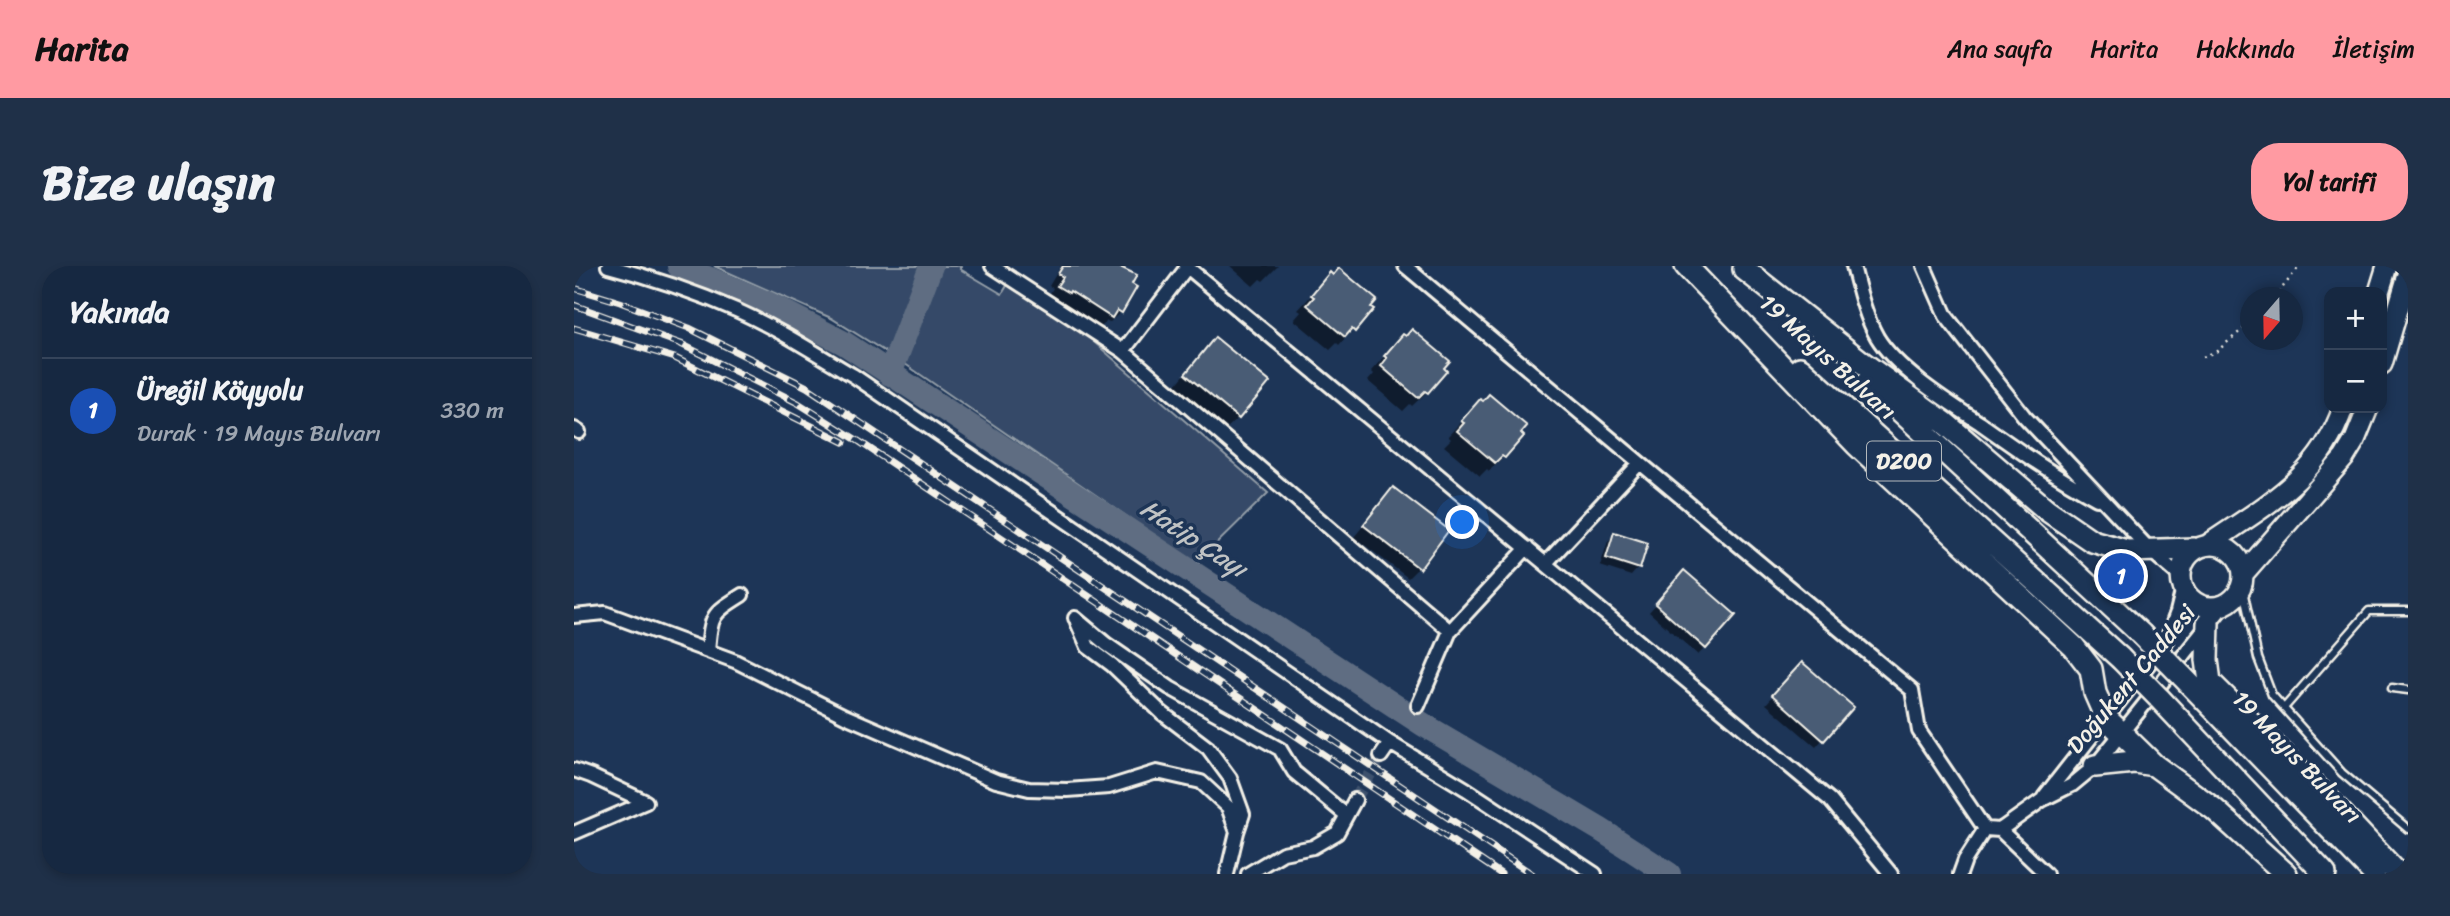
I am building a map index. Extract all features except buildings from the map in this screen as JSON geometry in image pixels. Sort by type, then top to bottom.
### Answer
[{"type":"highway","name":"19 Mayıs Bulvarı","points":[[1686,266],[2120,658],[2325,874]]},
{"type":"highway","points":[[1686,266],[1857,445],[2074,647],[2091,669],[2095,693],[2106,718],[2121,734],[2154,765],[2214,809],[2287,874]]},
{"type":"highway","name":"19 Mayıs Bulvarı","points":[[1742,268],[1933,439],[2141,634],[2374,874]]},
{"type":"highway","points":[[1742,268],[1945,423],[2047,510],[2092,541],[2127,551],[2152,552],[2202,547]]},
{"type":"highway","points":[[2208,623],[2207,660],[2210,681],[2325,796],[2398,874]]},
{"type":"highway","points":[[2095,766],[2134,762],[2154,765]]},
{"type":"main road","points":[[2381,287],[2387,266]]},
{"type":"main road","points":[[2386,350],[2408,275]]},
{"type":"main road","points":[[2341,413],[2330,440],[2316,462],[2296,482],[2186,557],[2182,567],[2182,582],[2188,596],[2206,606],[2225,604],[2238,593],[2243,580],[2344,458],[2366,413]]},
{"type":"main road","points":[[2202,547],[2219,545],[2236,555],[2243,580]]},
{"type":"street","points":[[608,266],[736,310],[779,331],[854,376],[1390,743],[1466,789],[1595,874]]},
{"type":"street","points":[[992,266],[1123,351],[1450,631]]},
{"type":"street","points":[[1123,351],[1187,266],[1830,800],[1891,874]]},
{"type":"street","points":[[1405,266],[1912,690],[1919,731],[1985,829]]},
{"type":"street","points":[[1853,266],[1877,337],[1894,358],[1933,391],[2052,474],[2109,506]]},
{"type":"street","points":[[1924,266],[1946,316],[2024,416],[2182,582]]},
{"type":"street","points":[[1546,564],[1640,463]]},
{"type":"street","points":[[1418,706],[1450,631],[1527,548]]},
{"type":"street","name":"Doğukent Caddesi","points":[[2042,800],[2166,642],[2177,612],[2182,582]]},
{"type":"street","points":[[708,650],[710,625],[715,612],[742,595]]},
{"type":"street","name":"Doğukent Caddesi","points":[[2042,800],[2071,785],[2095,766],[2225,604]]},
{"type":"street","points":[[574,616],[605,613],[708,650],[845,716],[996,780],[1029,789],[1109,787],[1157,772],[1201,782],[1228,807],[1237,832]]},
{"type":"street","points":[[1227,874],[1243,814],[1230,778],[1208,748],[1162,713],[1112,665],[1088,647],[1074,618],[1106,644],[1170,688],[1280,749],[1294,772],[1346,815]]},
{"type":"street","points":[[1381,756],[1390,743]]},
{"type":"street","points":[[574,770],[646,802],[574,833]]},
{"type":"street","points":[[1248,874],[1283,853],[1313,847],[1337,833],[1355,800]]},
{"type":"street","points":[[1985,829],[2000,830],[2042,800]]},
{"type":"street","points":[[1960,874],[1965,860],[1985,829]]},
{"type":"street","points":[[2000,830],[2046,874]]},
{"type":"lane","points":[[2243,580],[2258,658],[2272,695],[2342,773],[2408,830]]},
{"type":"lane","points":[[2284,708],[2370,611],[2408,611]]},
{"type":"lane","points":[[2392,688],[2408,690]]},
{"type":"path","points":[[2283,287],[2300,266]]},
{"type":"path","points":[[2203,357],[2217,352],[2240,332]]},
{"type":"shaded area","points":[[714,266],[961,266],[960,269],[1002,294],[1008,284],[1087,336],[1268,493],[1196,564],[908,366],[831,318]]},
{"type":"waterway","name":"Hatip Çayı","points":[[679,266],[767,303],[844,343],[1424,725],[1601,830],[1669,874]]},
{"type":"waterway","points":[[890,374],[931,266]]},
{"type":"tunnel","points":[[1355,800],[1381,756]]},
{"type":"railway","points":[[574,288],[689,328],[807,387],[1532,874]]},
{"type":"railway","points":[[574,305],[681,344],[798,403],[860,442],[1501,874]]},
{"type":"railway","points":[[574,328],[675,358],[844,442]]},
{"type":"place","name":"Üreğil Köyyolu","points":[[2121,576]]}]
